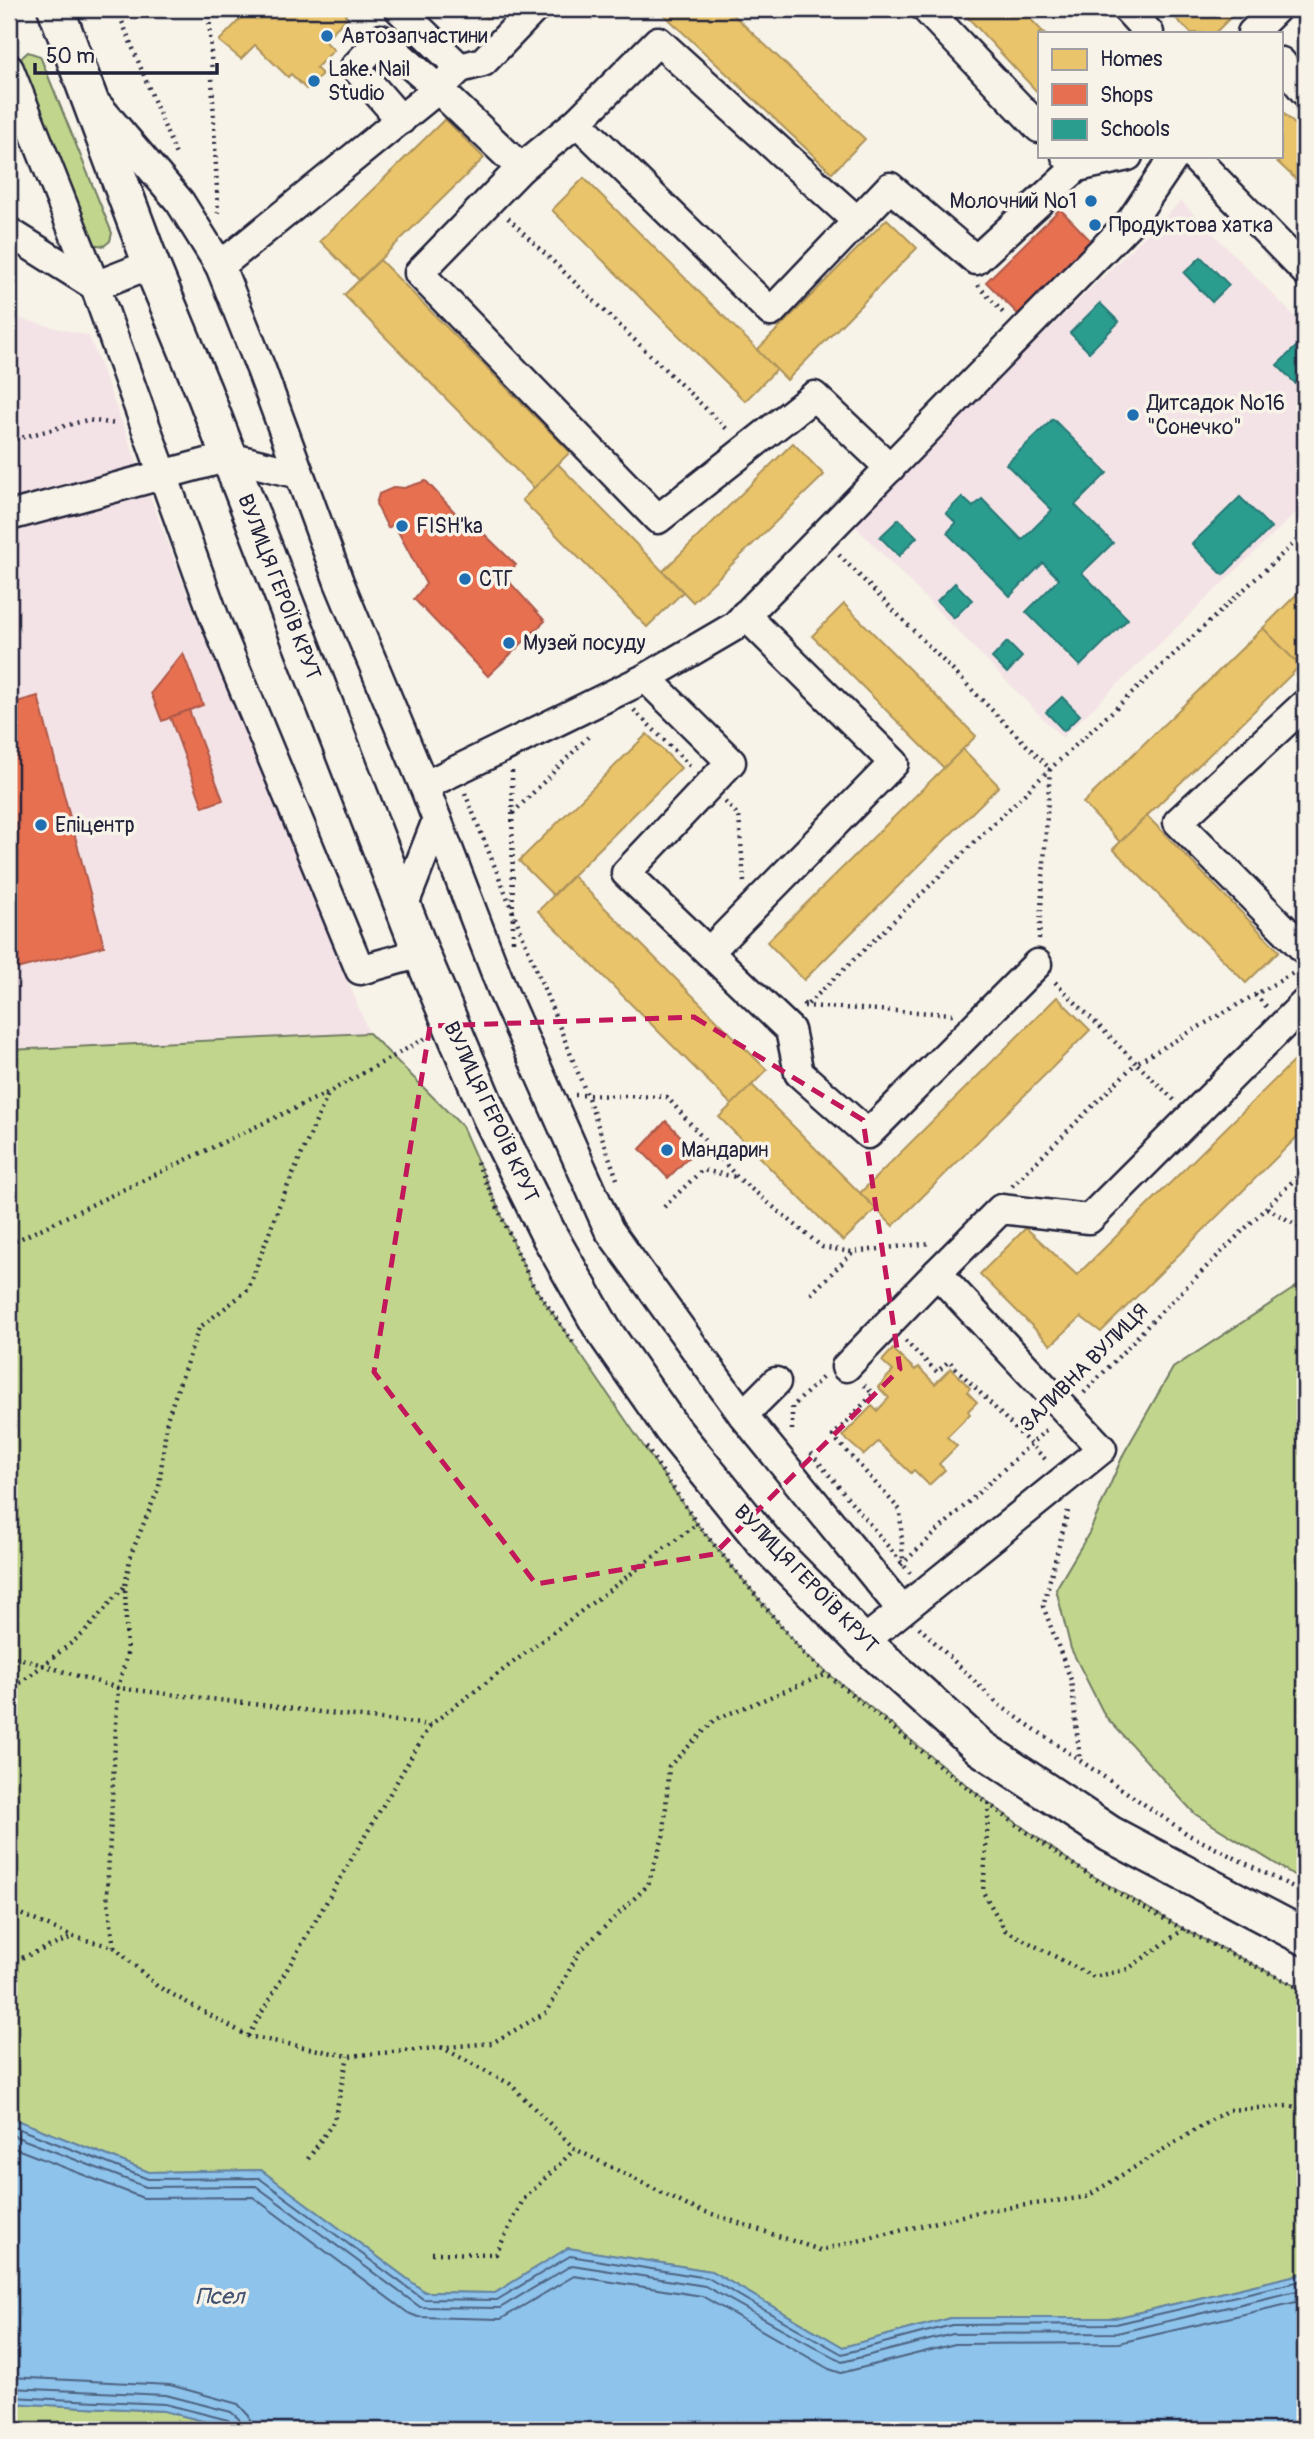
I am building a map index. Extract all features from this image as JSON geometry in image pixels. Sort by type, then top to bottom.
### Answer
[{"type":"main road","name":"ВУЛИЦЯ ГЕРОЇВ КРУТ","points":[[56,9],[151,264],[451,1026],[490,1116],[549,1235],[603,1330],[672,1429],[764,1542],[863,1642],[981,1748],[1122,1841],[1305,1937]]},
{"type":"lane","points":[[399,9],[460,68]]},
{"type":"lane","points":[[220,266],[401,120],[460,68],[483,62],[534,9]]},
{"type":"lane","points":[[926,9],[1038,127]]},
{"type":"lane","points":[[1127,9],[1148,32]]},
{"type":"lane","points":[[1254,32],[1276,9]]},
{"type":"lane","points":[[401,120],[355,67],[381,39],[521,167]]},
{"type":"lane","points":[[856,220],[658,41],[577,122],[521,167],[419,273],[658,519],[814,396],[890,468]]},
{"type":"lane","points":[[1282,63],[1305,92]]},
{"type":"lane","points":[[9,69],[95,286],[215,619],[360,970],[421,953]]},
{"type":"lane","points":[[89,96],[180,202],[220,266],[339,582],[424,786],[504,994],[609,1230],[743,1415],[902,1610]]},
{"type":"lane","points":[[577,122],[771,312],[890,187],[976,260],[1071,161],[1105,158]]},
{"type":"lane","points":[[424,786],[646,678],[735,625],[1131,221],[1174,158]]},
{"type":"lane","points":[[1196,158],[1305,271]]},
{"type":"lane","points":[[9,232],[95,286]]},
{"type":"lane","points":[[95,286],[151,264]]},
{"type":"lane","points":[[9,516],[229,457],[299,474]]},
{"type":"lane","points":[[709,952],[894,763],[745,615]]},
{"type":"lane","points":[[646,678],[731,762],[626,873],[790,1030],[799,1073],[868,1134],[1037,964]]},
{"type":"lane","points":[[1305,704],[1178,822],[1305,950]]},
{"type":"lane","points":[[403,907],[437,820]]},
{"type":"lane","points":[[852,1373],[937,1273],[1001,1209],[1089,1219],[1305,1003]]},
{"type":"lane","points":[[863,1642],[1102,1449],[937,1273]]},
{"type":"lane","points":[[743,1415],[776,1382]]},
{"type":"path","points":[[117,9],[179,163]]},
{"type":"path","points":[[209,9],[220,266]]},
{"type":"path","points":[[489,200],[747,449]]},
{"type":"path","points":[[976,260],[976,282],[1021,334]]},
{"type":"path","points":[[9,441],[87,420],[123,424],[142,417]]},
{"type":"path","points":[[806,1006],[1050,769],[1305,533]]},
{"type":"path","points":[[821,537],[1050,769],[1037,964]]},
{"type":"path","points":[[617,692],[739,816],[746,915]]},
{"type":"path","points":[[513,813],[597,728]]},
{"type":"path","points":[[512,743],[513,951]]},
{"type":"path","points":[[455,770],[587,1096],[618,1181]]},
{"type":"path","points":[[1191,1117],[1136,1063],[1305,966]]},
{"type":"path","points":[[796,997],[806,1006]]},
{"type":"path","points":[[763,1004],[985,1016]]},
{"type":"path","points":[[9,1244],[329,1092],[451,1026]]},
{"type":"path","points":[[114,1947],[107,1894],[118,1688],[127,1655],[124,1586],[131,1554],[159,1488],[167,1419],[199,1328],[248,1290],[279,1206],[329,1092]]},
{"type":"path","points":[[548,1094],[667,1097],[737,1177],[822,1247],[852,1252],[944,1242]]},
{"type":"path","name":"ЗАЛИВНА ВУЛИЦЯ","points":[[881,1584],[1066,1412],[1157,1316],[1305,1169]]},
{"type":"path","points":[[664,1207],[702,1170],[737,1177]]},
{"type":"path","points":[[1266,1208],[1305,1230]]},
{"type":"path","points":[[811,1294],[852,1252]]},
{"type":"path","points":[[899,1336],[937,1372],[949,1361],[1031,1444],[1071,1473],[1043,1606],[1072,1680],[1080,1760]]},
{"type":"path","points":[[852,1373],[873,1394],[833,1436],[900,1510],[903,1564]]},
{"type":"path","points":[[248,2036],[430,1725],[697,1524]]},
{"type":"path","points":[[9,1692],[84,1633],[124,1586]]},
{"type":"path","points":[[902,1610],[999,1705],[1189,1835],[1305,1893]]},
{"type":"path","points":[[9,1655],[118,1688],[430,1725]]},
{"type":"path","points":[[9,1909],[74,1937],[114,1947],[157,1986],[248,2036],[348,2056],[492,2043],[547,2012],[579,1952],[648,1885],[664,1834],[669,1766],[716,1719],[827,1674]]},
{"type":"path","points":[[989,1803],[983,1892],[1005,1930],[1094,1977],[1128,1969],[1184,1929]]},
{"type":"path","points":[[9,1963],[74,1937]]},
{"type":"path","points":[[440,2047],[510,2084],[575,2149],[688,2206],[820,2249],[984,2211],[1086,2197],[1228,2110],[1287,2106],[1305,2108]]},
{"type":"path","points":[[308,2159],[334,2121],[348,2056]]},
{"type":"path","points":[[432,2253],[496,2254],[523,2200],[575,2149]]},
{"type":"highlighted area","points":[[694,1017],[863,1120],[900,1369],[714,1554],[536,1584],[374,1372],[430,1026]]},
{"type":"shaded area","name":"Дитсадок №16 \"Сонечко\"","points":[[1181,201],[1305,327],[1305,504],[1062,738],[851,522]]},
{"type":"shaded area","points":[[9,316],[89,336],[200,627],[285,825],[369,1033],[9,1050]]},
{"type":"green space","points":[[28,52],[40,56],[112,233],[110,241],[104,246],[92,244],[19,60]]},
{"type":"green space","points":[[369,1033],[462,1126],[531,1282],[697,1524],[804,1654],[989,1803],[1081,1869],[1184,1929],[1305,1991],[1305,2273],[1115,2318],[951,2318],[843,2347],[711,2271],[568,2248],[495,2293],[425,2292],[261,2170],[149,2172],[9,2117],[9,1050]]},
{"type":"green space","points":[[1305,1281],[1305,1882],[1195,1814],[1105,1716],[1071,1649],[1056,1589],[1089,1533],[1124,1453],[1173,1368]]},
{"type":"green space","points":[[9,2403],[164,2411],[238,2430],[9,2430]]},
{"type":"water","name":"Псел","points":[[9,2117],[149,2172],[261,2170],[425,2292],[495,2293],[568,2248],[711,2271],[843,2347],[951,2318],[1115,2318],[1305,2273],[1305,2430],[238,2430],[164,2411],[9,2403]]},
{"type":"building: Homes","points":[[259,9],[351,9],[345,15],[347,18],[324,40],[334,50],[316,68],[322,74],[306,89],[291,74],[288,77],[255,45],[241,59],[219,41],[249,10],[253,15]]},
{"type":"building: Homes","points":[[476,9],[495,9],[486,18]]},
{"type":"building: Homes","points":[[658,9],[727,9],[865,139],[832,173]]},
{"type":"building: Homes","points":[[960,9],[1021,9],[1043,32],[1038,32],[1038,93]]},
{"type":"building: Homes","points":[[1166,9],[1239,9],[1216,32],[1190,32]]},
{"type":"building: Homes","points":[[1282,112],[1305,134],[1305,176],[1299,182],[1273,158],[1282,158]]},
{"type":"building: Homes","points":[[445,119],[484,158],[359,280],[320,241]]},
{"type":"building: Homes","points":[[584,178],[777,369],[745,401],[552,210]]},
{"type":"building: Homes","points":[[887,219],[917,248],[787,380],[757,350]]},
{"type":"building: Homes","points":[[380,260],[570,452],[534,488],[344,295]]},
{"type":"building: Homes","points":[[793,443],[824,475],[693,602],[663,571]]},
{"type":"building: Homes","points":[[558,464],[683,592],[647,627],[522,500]]},
{"type":"building: Homes","points":[[1305,586],[1305,661],[1300,666],[1263,628]]},
{"type":"building: Homes","points":[[844,604],[976,736],[944,768],[812,636]]},
{"type":"building: Homes","points":[[1263,628],[1300,666],[1120,842],[1083,803]]},
{"type":"building: Homes","points":[[647,734],[681,768],[553,895],[519,861]]},
{"type":"building: Homes","points":[[963,749],[999,786],[804,980],[767,942]]},
{"type":"building: Homes","points":[[1147,816],[1279,951],[1246,983],[1113,849]]},
{"type":"building: Homes","points":[[573,876],[767,1070],[732,1105],[538,911]]},
{"type":"building: Homes","points":[[1057,997],[1090,1030],[893,1226],[860,1193]]},
{"type":"building: Homes","points":[[1305,1050],[1305,1129],[1101,1332],[1081,1317],[1051,1345],[980,1274],[1026,1228],[1077,1275]]},
{"type":"building: Homes","points":[[752,1085],[876,1209],[843,1241],[719,1117]]},
{"type":"building: Homes","points":[[893,1349],[915,1370],[918,1367],[935,1384],[951,1368],[970,1388],[967,1392],[977,1402],[968,1411],[970,1414],[947,1437],[957,1446],[939,1464],[945,1470],[929,1485],[914,1470],[911,1473],[878,1442],[864,1455],[842,1436],[872,1406],[877,1411],[889,1398],[878,1387],[893,1371],[882,1361]]},
{"type":"building: Shops","points":[[1060,209],[1092,242],[1018,314],[986,282]]},
{"type":"building: Shops","name":"СТГ","points":[[426,481],[472,531],[476,526],[516,565],[503,575],[545,621],[488,676],[414,599],[426,584],[394,524],[388,528],[376,504],[379,494],[395,487],[404,488]]},
{"type":"building: Shops","points":[[183,653],[203,705],[162,721],[151,693]]},
{"type":"building: Shops","name":"Епіцентр","points":[[38,696],[104,946],[9,971],[9,704]]},
{"type":"building: Shops","points":[[189,710],[223,800],[203,807],[170,717]]},
{"type":"building: Shops","name":"Мандарин","points":[[666,1121],[695,1151],[668,1178],[640,1149]]},
{"type":"building: Schools","points":[[1201,257],[1229,285],[1212,302],[1184,273]]},
{"type":"building: Schools","points":[[1100,303],[1119,322],[1089,352],[1070,333]]},
{"type":"building: Schools","points":[[1297,346],[1305,354],[1305,393],[1277,365]]},
{"type":"building: Schools","points":[[1053,419],[1107,473],[1075,505],[1113,543],[1082,573],[1128,619],[1080,666],[1026,612],[1059,579],[1043,563],[1010,596],[947,533],[956,523],[946,513],[962,497],[973,507],[982,499],[1022,540],[1052,510],[1006,464]]},
{"type":"building: Schools","points":[[1240,497],[1271,528],[1223,575],[1192,544]]},
{"type":"building: Schools","points":[[899,519],[917,537],[899,556],[880,537]]},
{"type":"building: Schools","points":[[955,583],[972,600],[954,618],[937,601]]},
{"type":"building: Schools","points":[[1007,642],[1022,657],[1007,673],[992,658]]},
{"type":"building: Schools","points":[[1062,697],[1080,715],[1064,731],[1046,712]]},
{"type":"place","name":"Автозапчастини","points":[[327,36]]},
{"type":"place","name":"Lake. Nail Studio","points":[[314,81]]},
{"type":"place","name":"Молочний №1","points":[[1091,201]]},
{"type":"place","name":"Продуктова хатка","points":[[1095,225]]},
{"type":"place","name":"Дитсадок №16 \"Сонечко\"","points":[[1133,415]]},
{"type":"place","name":"FISH'ka","points":[[402,526]]},
{"type":"place","name":"СТГ","points":[[465,579]]},
{"type":"place","name":"Музей посуду","points":[[509,643]]},
{"type":"place","name":"Епіцентр","points":[[41,825]]},
{"type":"place","name":"Мандарин","points":[[667,1150]]}]
